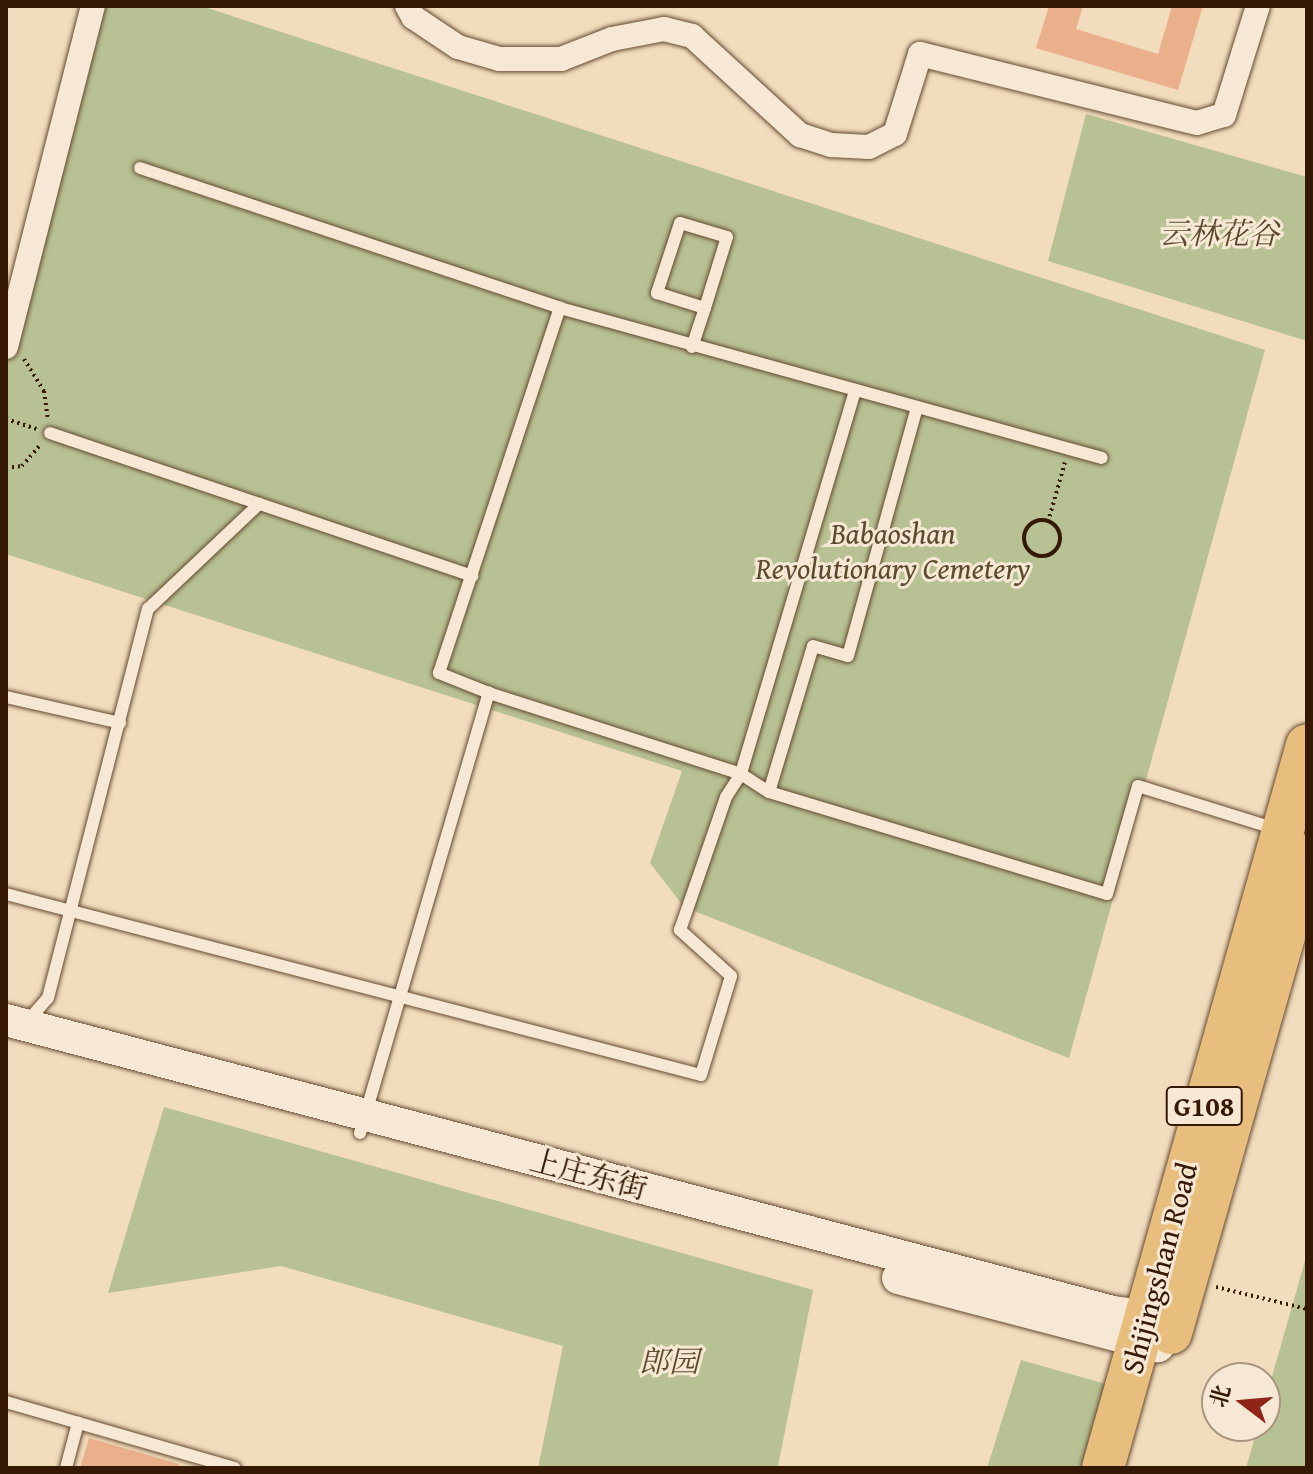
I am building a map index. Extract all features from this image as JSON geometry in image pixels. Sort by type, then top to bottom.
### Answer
[{"type":"highway","name":"Shijingshan Road","points":[[1103,1468],[1157,1331],[1186,1279],[1295,843],[1307,745]]},
{"type":"highway","name":"Shijingshan Road","points":[[1131,1468],[1157,1331],[1295,843]]},
{"type":"main road","name":"上庄东街","points":[[12,1028],[363,1124],[1113,1312],[1157,1331]]},
{"type":"street","points":[[7,342],[93,6]]},
{"type":"street","points":[[407,6],[413,17],[458,47],[499,59],[561,59],[612,39],[664,29],[692,36],[800,135],[831,145],[869,147],[895,134],[920,54],[1197,123],[1224,115],[1258,6]]},
{"type":"lane","points":[[140,168],[560,308],[1102,458]]},
{"type":"lane","points":[[692,347],[705,308],[727,237],[680,223],[657,293],[705,308]]},
{"type":"lane","points":[[560,308],[439,673],[489,693],[741,774],[769,792],[1107,894],[1138,786],[1295,843]]},
{"type":"lane","points":[[6,894],[701,1075],[731,976],[680,930],[726,797],[741,774],[855,391]]},
{"type":"lane","points":[[769,792],[813,646],[848,656],[917,408]]},
{"type":"lane","points":[[50,433],[472,576]]},
{"type":"lane","points":[[12,1028],[48,998],[148,609],[259,504]]},
{"type":"lane","points":[[363,1124],[489,693]]},
{"type":"lane","points":[[6,697],[120,723]]},
{"type":"lane","points":[[6,1402],[235,1468]]},
{"type":"lane","points":[[66,1468],[78,1423]]},
{"type":"path","points":[[6,468],[22,466],[50,433],[44,391],[7,342]]},
{"type":"path","points":[[6,419],[50,433]]},
{"type":"path","points":[[1048,522],[1069,449]]},
{"type":"path","points":[[1033,522],[1048,522],[1059,532],[1059,544],[1052,553],[1035,555],[1024,543],[1025,531],[1033,522]]},
{"type":"path","points":[[1186,1279],[1307,1309]]},
{"type":"green space","name":"Babaoshan Revolutionary Cemetery","points":[[93,6],[201,6],[1265,350],[1069,1058],[684,907],[650,863],[682,771],[6,554],[6,347]]},
{"type":"green space","name":"云林花谷","points":[[1086,114],[1307,177],[1307,341],[1048,261]]},
{"type":"green space","name":"郎园","points":[[164,1107],[813,1290],[778,1466],[782,1468],[538,1468],[563,1346],[281,1266],[108,1293]]},
{"type":"green space","points":[[1307,1254],[1307,1468],[1246,1468],[1253,1442],[1281,1442],[1281,1362],[1276,1362]]},
{"type":"green space","points":[[1021,1360],[1113,1386],[1089,1468],[987,1468]]},
{"type":"building","points":[[1049,6],[1083,6],[1076,29],[1158,54],[1172,6],[1203,6],[1178,90],[1036,48]]},
{"type":"building","points":[[89,1438],[179,1464],[178,1468],[80,1468]]}]
